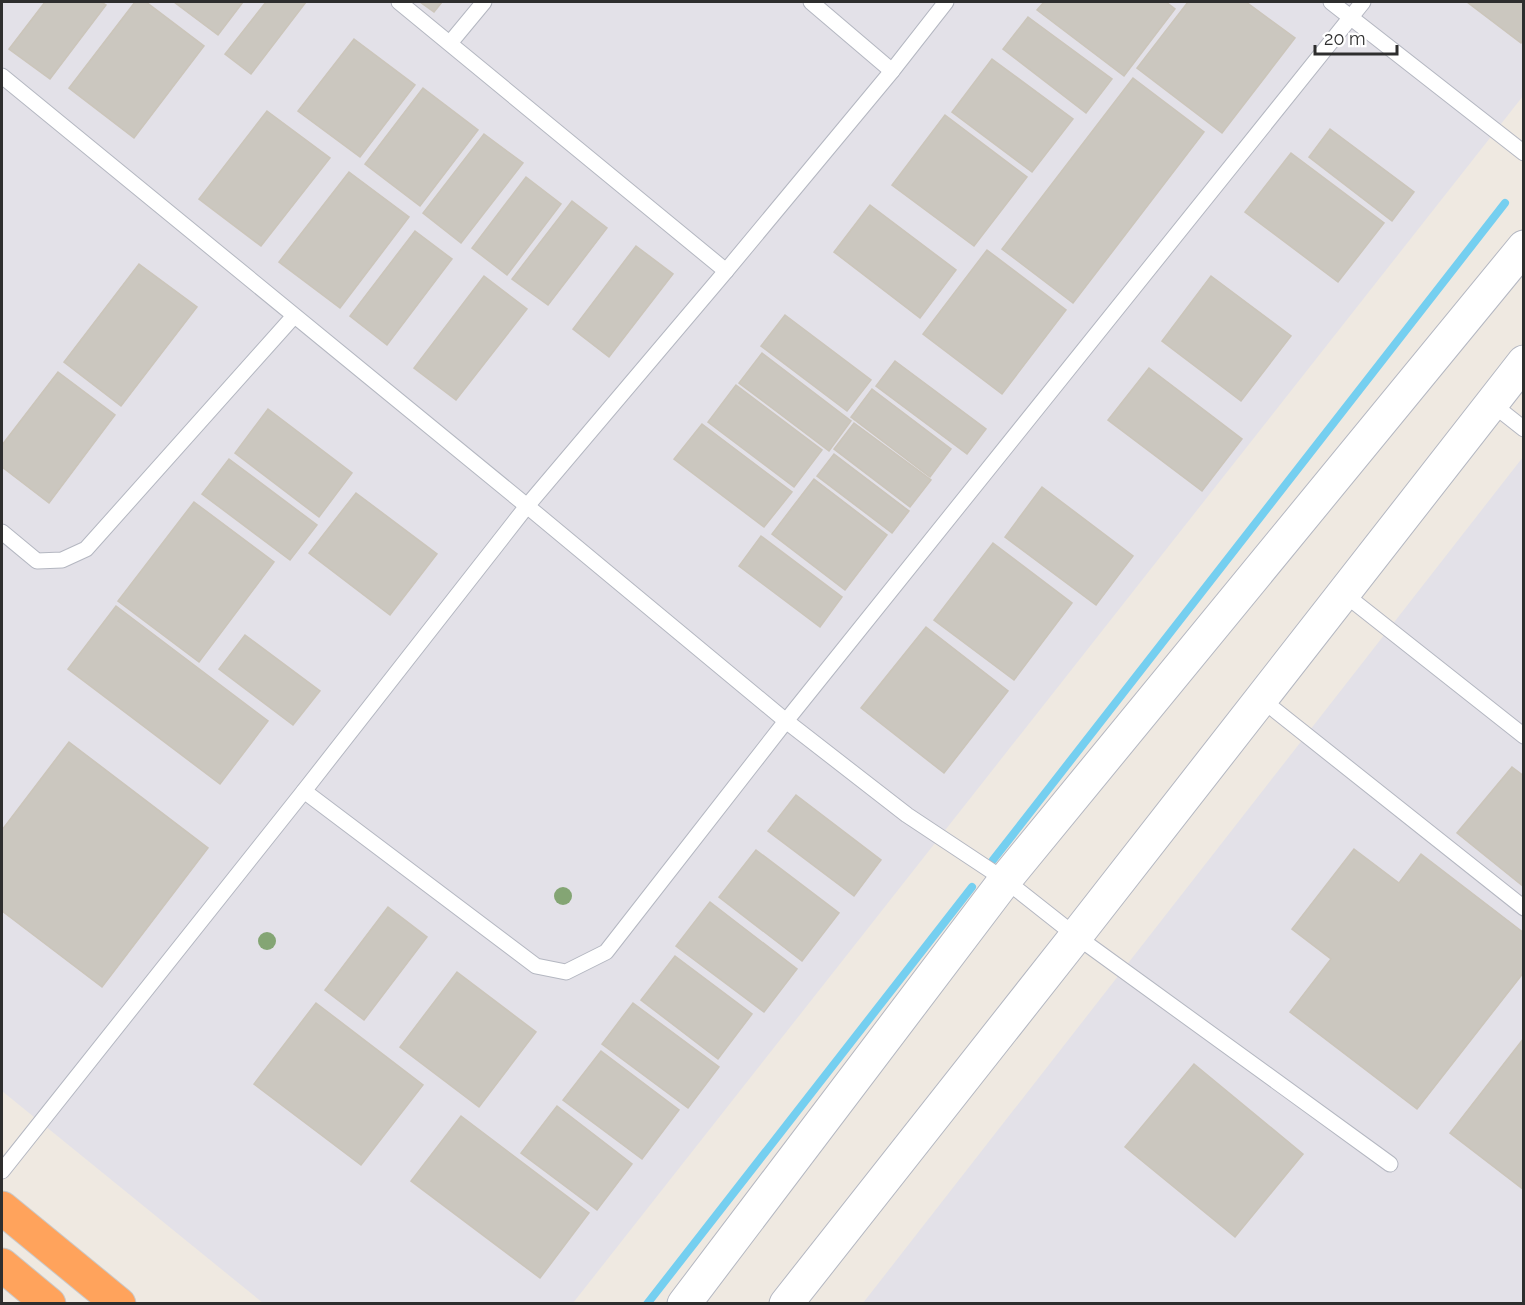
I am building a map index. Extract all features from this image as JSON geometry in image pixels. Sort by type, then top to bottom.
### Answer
[{"type":"highway","points":[[2,1208],[119,1304]]},
{"type":"highway","points":[[2,1265],[49,1304]]},
{"type":"street","points":[[684,1304],[1005,880],[1524,247]]},
{"type":"street","points":[[786,1304],[1524,362]]},
{"type":"lane","points":[[399,2],[726,270]]},
{"type":"lane","points":[[450,43],[484,2]]},
{"type":"lane","points":[[811,2],[892,71]]},
{"type":"lane","points":[[2,1171],[304,791],[526,506],[892,71],[946,2]]},
{"type":"lane","points":[[1331,2],[1524,153]]},
{"type":"lane","points":[[304,791],[536,966],[566,972],[606,952],[786,721],[1363,2]]},
{"type":"lane","points":[[2,76],[786,721],[907,815],[1005,880],[1076,936],[1390,1164]]},
{"type":"lane","points":[[2,532],[37,561],[62,560],[86,549],[294,316]]},
{"type":"lane","points":[[1491,403],[1524,429]]},
{"type":"lane","points":[[1343,593],[1524,736]]},
{"type":"lane","points":[[1261,699],[1524,908]]},
{"type":"shaded area","points":[[2,2],[1523,2],[1523,96],[573,1303],[263,1303],[2,1091]]},
{"type":"shaded area","points":[[1523,457],[1523,1303],[863,1303]]},
{"type":"building","points":[[45,2],[101,2],[106,5],[50,79],[9,49]]},
{"type":"building","points":[[135,2],[146,2],[204,46],[134,138],[69,88]]},
{"type":"building","points":[[174,2],[243,2],[218,35]]},
{"type":"building","points":[[266,2],[306,2],[251,74],[225,54]]},
{"type":"building","points":[[420,2],[442,2],[434,12]]},
{"type":"building","points":[[1044,2],[1166,2],[1175,9],[1124,76],[1037,10]]},
{"type":"building","points":[[1188,2],[1246,2],[1295,38],[1222,133],[1137,68]]},
{"type":"building","points":[[1467,2],[1524,2],[1524,40],[1521,43]]},
{"type":"building","points":[[1028,17],[1112,79],[1086,113],[1003,49]]},
{"type":"building","points":[[354,39],[415,85],[360,157],[298,111]]},
{"type":"building","points":[[992,59],[1073,119],[1032,172],[952,112]]},
{"type":"building","points":[[1133,78],[1204,132],[1073,303],[1002,249]]},
{"type":"building","points":[[423,88],[478,130],[420,206],[365,164]]},
{"type":"building","points":[[267,111],[330,158],[261,246],[199,199]]},
{"type":"building","points":[[945,115],[1027,177],[974,246],[892,185]]},
{"type":"building","points":[[1330,129],[1414,192],[1392,221],[1309,157]]},
{"type":"building","points":[[484,134],[523,163],[461,243],[423,213]]},
{"type":"building","points":[[1291,153],[1384,223],[1338,282],[1245,212]]},
{"type":"building","points":[[349,172],[409,217],[340,308],[279,262]]},
{"type":"building","points":[[526,177],[561,204],[507,275],[472,248]]},
{"type":"building","points":[[572,201],[607,228],[548,305],[512,279]]},
{"type":"building","points":[[870,205],[956,270],[920,318],[834,252]]},
{"type":"building","points":[[415,231],[452,259],[387,345],[350,316]]},
{"type":"building","points":[[636,246],[673,274],[609,357],[573,329]]},
{"type":"building","points":[[987,250],[1066,310],[1002,394],[923,334]]},
{"type":"building","points":[[139,264],[197,307],[121,406],[64,362]]},
{"type":"building","points":[[484,276],[527,309],[456,400],[414,368]]},
{"type":"building","points":[[1211,276],[1291,336],[1241,401],[1162,341]]},
{"type":"building","points":[[785,315],[871,380],[847,411],[761,346]]},
{"type":"building","points":[[762,353],[851,421],[829,451],[739,383]]},
{"type":"building","points":[[895,361],[986,429],[967,454],[876,386]]},
{"type":"building","points":[[1149,368],[1242,439],[1202,491],[1108,420]]},
{"type":"building","points":[[58,372],[115,415],[49,503],[2,467],[2,445]]},
{"type":"building","points":[[736,385],[822,450],[794,487],[708,422]]},
{"type":"building","points":[[872,389],[951,449],[930,477],[851,417]]},
{"type":"building","points":[[268,409],[352,473],[319,517],[235,453]]},
{"type":"building","points":[[854,423],[931,480],[910,507],[834,449]]},
{"type":"building","points":[[702,424],[792,492],[764,527],[674,459]]},
{"type":"building","points":[[834,454],[909,511],[892,533],[817,476]]},
{"type":"building","points":[[229,459],[317,525],[290,560],[202,494]]},
{"type":"building","points":[[814,479],[887,535],[845,590],[772,534]]},
{"type":"building","points":[[1042,487],[1133,556],[1096,605],[1005,537]]},
{"type":"building","points":[[356,493],[437,554],[390,615],[309,553]]},
{"type":"building","points":[[194,502],[274,562],[199,662],[118,601]]},
{"type":"building","points":[[761,536],[842,597],[820,627],[739,566]]},
{"type":"building","points":[[993,543],[1072,603],[1014,680],[934,620]]},
{"type":"building","points":[[116,606],[268,721],[220,784],[68,669]]},
{"type":"building","points":[[926,627],[1008,691],[944,773],[861,708]]},
{"type":"building","points":[[245,635],[320,691],[293,725],[219,669]]},
{"type":"building","points":[[69,742],[208,848],[102,987],[2,911],[2,830]]},
{"type":"building","points":[[1512,767],[1524,776],[1524,887],[1457,833]]},
{"type":"building","points":[[796,795],[881,860],[854,896],[768,831]]},
{"type":"building","points":[[1354,849],[1399,883],[1421,854],[1524,933],[1524,972],[1417,1109],[1290,1012],[1331,959],[1292,929]]},
{"type":"building","points":[[756,850],[839,913],[802,961],[719,897]]},
{"type":"building","points":[[710,902],[797,969],[764,1012],[676,946]]},
{"type":"building","points":[[388,907],[427,937],[364,1020],[325,990]]},
{"type":"building","points":[[675,956],[752,1014],[718,1059],[641,1000]]},
{"type":"building","points":[[457,972],[536,1032],[479,1107],[400,1047]]},
{"type":"building","points":[[316,1003],[423,1085],[361,1165],[254,1084]]},
{"type":"building","points":[[633,1003],[719,1067],[688,1108],[602,1044]]},
{"type":"building","points":[[1524,1038],[1524,1190],[1450,1133]]},
{"type":"building","points":[[601,1051],[679,1110],[642,1159],[563,1100]]},
{"type":"building","points":[[1194,1064],[1303,1154],[1235,1237],[1125,1147]]},
{"type":"building","points":[[557,1106],[632,1164],[597,1210],[521,1153]]},
{"type":"building","points":[[461,1116],[589,1213],[540,1278],[411,1181]]},
{"type":"waterway","points":[[993,860],[1505,203]]},
{"type":"waterway","points":[[647,1304],[972,887]]}]
